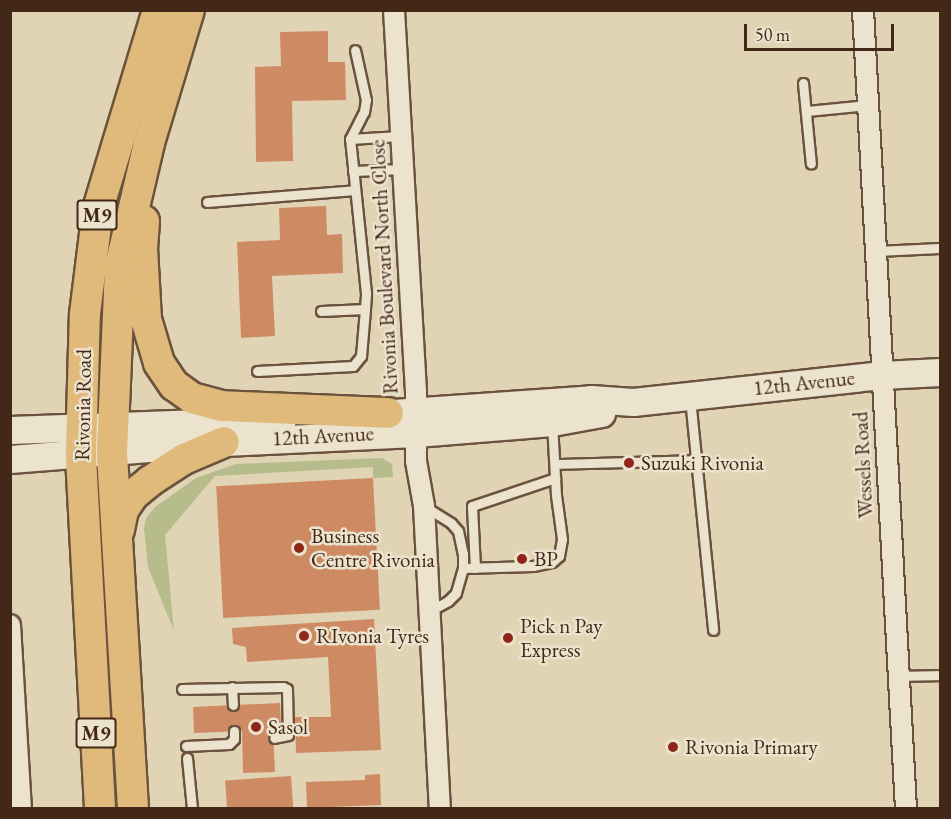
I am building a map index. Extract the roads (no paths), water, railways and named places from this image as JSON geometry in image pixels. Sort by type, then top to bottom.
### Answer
[{"type":"main road","name":"Rivonia Road","points":[[100,808],[81,441],[85,314],[98,209],[158,10]]},
{"type":"main road","name":"Rivonia Road","points":[[133,808],[112,439],[120,267],[149,143],[189,10]]},
{"type":"main road","points":[[149,143],[142,248],[146,319],[159,363],[174,385],[192,399],[221,406],[406,419]]},
{"type":"main road","name":"12th Avenue","points":[[112,439],[224,442],[591,399],[633,402],[882,375],[940,372]]},
{"type":"main road","name":"12th Avenue","points":[[10,459],[81,441],[406,419],[552,422],[596,414],[633,402]]},
{"type":"main road","name":"12th Avenue","points":[[10,430],[81,441]]},
{"type":"main road","points":[[117,538],[123,510],[133,495],[163,470],[224,442]]},
{"type":"street","name":"Rivonia Boulevard North Close","points":[[394,10],[402,169],[406,419],[424,506],[440,808]]},
{"type":"street","name":"Wessels Road","points":[[863,10],[906,808]]},
{"type":"street","points":[[10,625],[21,808]]},
{"type":"lane","points":[[257,371],[353,366],[361,356],[366,293],[350,139],[364,112],[366,100],[355,50]]},
{"type":"lane","points":[[803,83],[811,164]]},
{"type":"lane","points":[[807,111],[868,105]]},
{"type":"lane","points":[[350,139],[400,136]]},
{"type":"lane","points":[[353,171],[402,169]]},
{"type":"lane","points":[[207,202],[355,190]]},
{"type":"lane","points":[[876,251],[940,248]]},
{"type":"lane","points":[[321,311],[365,309]]},
{"type":"lane","points":[[690,396],[713,630]]},
{"type":"lane","points":[[464,568],[533,566],[552,562],[559,556],[562,539],[552,422]]},
{"type":"lane","points":[[555,464],[697,460]]},
{"type":"lane","points":[[475,568],[472,506],[555,478]]},
{"type":"lane","points":[[424,506],[451,523],[458,531],[462,542],[464,568],[456,592],[448,601],[429,611]]},
{"type":"lane","points":[[899,676],[940,675]]},
{"type":"lane","points":[[182,689],[232,687],[283,687],[287,689],[288,735],[274,738]]},
{"type":"lane","points":[[232,687],[233,705]]},
{"type":"lane","points":[[186,746],[229,744],[237,737]]},
{"type":"lane","points":[[187,758],[192,808]]},
{"type":"place","name":"Suzuki Rivonia","points":[[629,463]]},
{"type":"place","name":"Business Centre Rivonia","points":[[299,548]]},
{"type":"place","name":"BP","points":[[522,559]]},
{"type":"place","name":"RIvonia Tyres","points":[[304,636]]},
{"type":"place","name":"Pick n Pay Express","points":[[508,638]]},
{"type":"place","name":"Sasol","points":[[256,727]]},
{"type":"place","name":"Rivonia Primary","points":[[673,747]]}]
